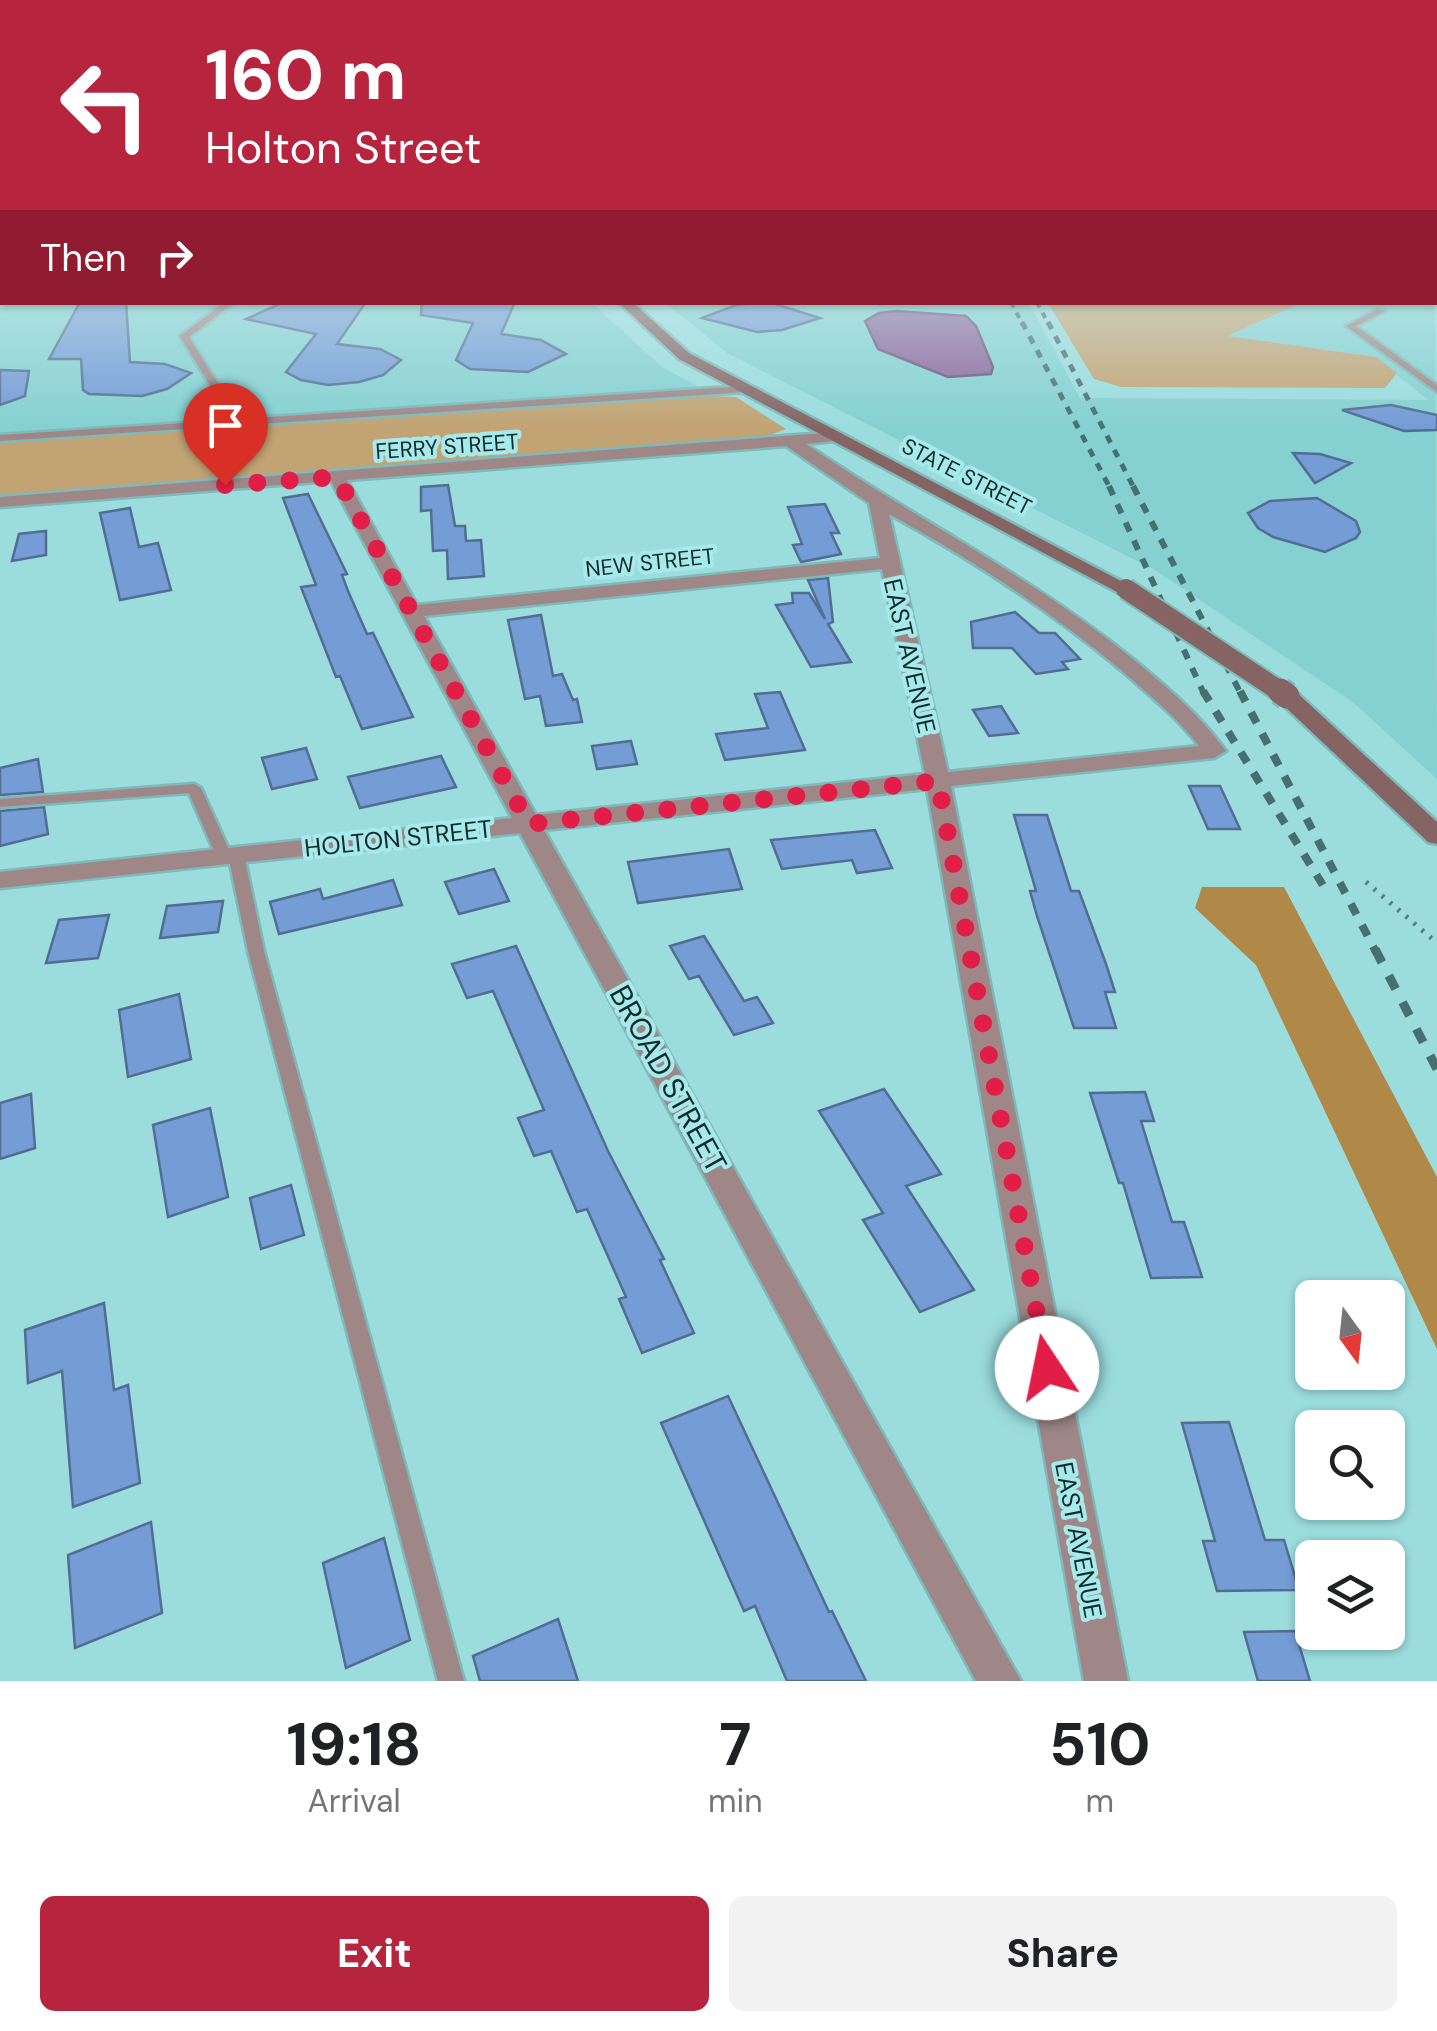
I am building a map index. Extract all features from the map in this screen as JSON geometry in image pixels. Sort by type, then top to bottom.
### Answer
[{"type":"street","name":"STATE STREET","points":[[627,305],[684,356],[1126,589],[1287,696],[1437,836]]},
{"type":"street","name":"FERRY STREET","points":[[0,502],[836,437]]},
{"type":"street","points":[[790,441],[877,501]]},
{"type":"street","name":"BROAD STREET","points":[[337,477],[999,1681]]},
{"type":"street","name":"EAST AVENUE","points":[[877,501],[938,781],[1106,1681]]},
{"type":"street","name":"HOLTON STREET","points":[[0,880],[1214,751],[1192,722],[1063,612],[1006,572],[877,501]]},
{"type":"street","name":"NEW STREET","points":[[414,611],[890,564]]},
{"type":"lane","points":[[227,305],[184,336],[238,424]]},
{"type":"lane","points":[[1381,312],[1350,326],[1437,389]]},
{"type":"lane","points":[[0,438],[746,390]]},
{"type":"lane","points":[[0,804],[194,788],[230,856],[451,1681]]},
{"type":"path","points":[[1366,882],[1437,943]]},
{"type":"shaded area","points":[[0,305],[594,305],[662,367],[701,388],[0,439]]},
{"type":"shaded area","points":[[668,305],[1030,305],[1080,398],[1428,400],[1375,357],[1225,336],[1296,305],[1435,305],[1437,779],[1354,703],[1155,570],[727,353]]},
{"type":"shaded area","points":[[1049,305],[1297,305],[1227,336],[1376,357],[1397,373],[1385,388],[1121,387],[1094,379]]},
{"type":"shaded area","points":[[879,313],[966,316],[976,326],[993,367],[991,374],[948,377],[878,349],[865,321]]},
{"type":"shaded area","points":[[736,397],[786,429],[762,438],[0,495],[0,443]]},
{"type":"shaded area","points":[[1202,887],[1284,887],[1437,1177],[1437,1349],[1256,965],[1195,908]]},
{"type":"building","points":[[78,305],[126,305],[130,362],[165,364],[191,373],[167,389],[142,396],[89,394],[83,390],[81,359],[49,359]]},
{"type":"building","points":[[277,305],[364,305],[337,344],[380,349],[401,360],[383,375],[359,382],[328,385],[301,380],[286,372],[316,334],[246,319]]},
{"type":"building","points":[[422,305],[514,305],[501,334],[541,340],[566,354],[528,372],[470,369],[456,360],[473,323],[421,315]]},
{"type":"building","points":[[736,305],[779,305],[820,318],[782,330],[757,332],[702,318]]},
{"type":"building","points":[[0,370],[29,371],[25,396],[0,405]]},
{"type":"building","points":[[1391,405],[1437,415],[1437,430],[1404,431],[1342,410]]},
{"type":"building","points":[[1293,453],[1320,454],[1351,463],[1315,483]]},
{"type":"building","points":[[448,485],[455,526],[465,526],[466,541],[481,540],[484,576],[448,579],[447,550],[433,551],[431,510],[421,511],[421,487]]},
{"type":"building","points":[[308,494],[347,574],[342,575],[367,634],[373,633],[413,717],[362,729],[340,676],[336,677],[301,587],[316,585],[283,498]]},
{"type":"building","points":[[1317,498],[1356,521],[1360,532],[1356,538],[1325,552],[1273,537],[1258,528],[1248,513],[1270,501]]},
{"type":"building","points":[[825,504],[839,533],[831,533],[841,554],[801,562],[793,545],[802,544],[788,507]]},
{"type":"building","points":[[130,508],[139,547],[158,543],[171,590],[120,600],[100,513]]},
{"type":"building","points":[[46,531],[46,555],[12,561],[19,534]]},
{"type":"building","points":[[828,578],[833,622],[828,624],[851,662],[811,667],[776,605],[793,603],[792,593],[809,593],[825,619],[808,580]]},
{"type":"building","points":[[1015,612],[1039,633],[1055,633],[1080,659],[1062,662],[1068,669],[1036,674],[1012,648],[973,648],[971,622]]},
{"type":"building","points":[[541,615],[553,676],[562,674],[573,700],[577,699],[582,722],[546,726],[540,696],[525,699],[508,620]]},
{"type":"building","points":[[780,692],[805,750],[725,760],[716,734],[768,728],[755,694]]},
{"type":"building","points":[[1001,706],[1018,733],[989,736],[973,710]]},
{"type":"building","points":[[631,741],[637,764],[597,769],[592,746]]},
{"type":"building","points":[[306,748],[317,779],[272,789],[262,758]]},
{"type":"building","points":[[441,756],[456,787],[360,808],[348,777]]},
{"type":"building","points":[[38,759],[43,792],[0,795],[0,768]]},
{"type":"building","points":[[1189,786],[1220,786],[1240,829],[1208,829]]},
{"type":"building","points":[[44,807],[48,834],[0,846],[0,811]]},
{"type":"building","points":[[1014,815],[1047,815],[1071,891],[1079,891],[1106,964],[1115,992],[1105,992],[1116,1028],[1074,1028],[1037,916],[1030,891],[1036,891]]},
{"type":"building","points":[[875,830],[892,868],[857,873],[852,860],[782,869],[771,840]]},
{"type":"building","points":[[729,849],[742,889],[638,903],[628,862]]},
{"type":"building","points":[[494,869],[509,901],[459,914],[445,882]]},
{"type":"building","points":[[393,880],[402,905],[279,934],[270,902],[320,889],[323,899]]},
{"type":"building","points":[[223,901],[218,932],[160,938],[167,906]]},
{"type":"building","points":[[109,915],[98,958],[46,963],[59,920]]},
{"type":"building","points":[[704,936],[744,1001],[757,997],[773,1023],[734,1035],[699,976],[689,979],[670,946]]},
{"type":"building","points":[[516,946],[608,1151],[664,1259],[660,1260],[694,1333],[642,1353],[619,1299],[626,1297],[587,1209],[577,1212],[551,1151],[534,1156],[518,1118],[544,1110],[493,991],[467,998],[452,964]]},
{"type":"building","points":[[179,994],[191,1059],[128,1077],[119,1010]]},
{"type":"building","points":[[884,1089],[941,1174],[906,1186],[974,1290],[920,1312],[863,1220],[883,1213],[819,1111]]},
{"type":"building","points":[[1145,1092],[1154,1121],[1141,1121],[1172,1222],[1184,1222],[1202,1277],[1151,1278],[1123,1183],[1119,1183],[1090,1093]]},
{"type":"building","points":[[31,1094],[35,1148],[0,1159],[0,1103]]},
{"type":"building","points":[[210,1108],[228,1197],[168,1217],[153,1125]]},
{"type":"building","points":[[291,1185],[304,1235],[261,1249],[250,1198]]},
{"type":"building","points":[[104,1303],[114,1390],[128,1385],[140,1483],[73,1507],[62,1371],[28,1383],[25,1330]]},
{"type":"building","points":[[728,1396],[829,1612],[832,1611],[866,1681],[787,1681],[755,1606],[744,1611],[661,1423]]},
{"type":"building","points":[[1229,1422],[1265,1540],[1284,1540],[1295,1590],[1217,1591],[1203,1541],[1215,1541],[1182,1423]]},
{"type":"building","points":[[151,1522],[162,1613],[75,1648],[68,1555]]},
{"type":"building","points":[[384,1538],[410,1640],[346,1668],[323,1563]]},
{"type":"building","points":[[558,1619],[578,1681],[480,1681],[473,1656]]},
{"type":"building","points":[[1295,1631],[1295,1650],[1301,1650],[1310,1681],[1258,1681],[1244,1632]]},
{"type":"railway","points":[[1013,305],[1023,325]]},
{"type":"railway","points":[[1039,305],[1049,325]]},
{"type":"railway","points":[[1022,322],[1109,487]]},
{"type":"railway","points":[[1048,322],[1134,488]]},
{"type":"railway","points":[[1133,486],[1241,694]]},
{"type":"railway","points":[[1109,487],[1204,694]]},
{"type":"railway","points":[[1203,691],[1329,895]]},
{"type":"railway","points":[[1240,691],[1376,952]]},
{"type":"railway","points":[[1375,949],[1437,1069]]},
{"type":"route","points":[[225,485],[337,477],[529,824],[938,781],[1047,1368]]}]
